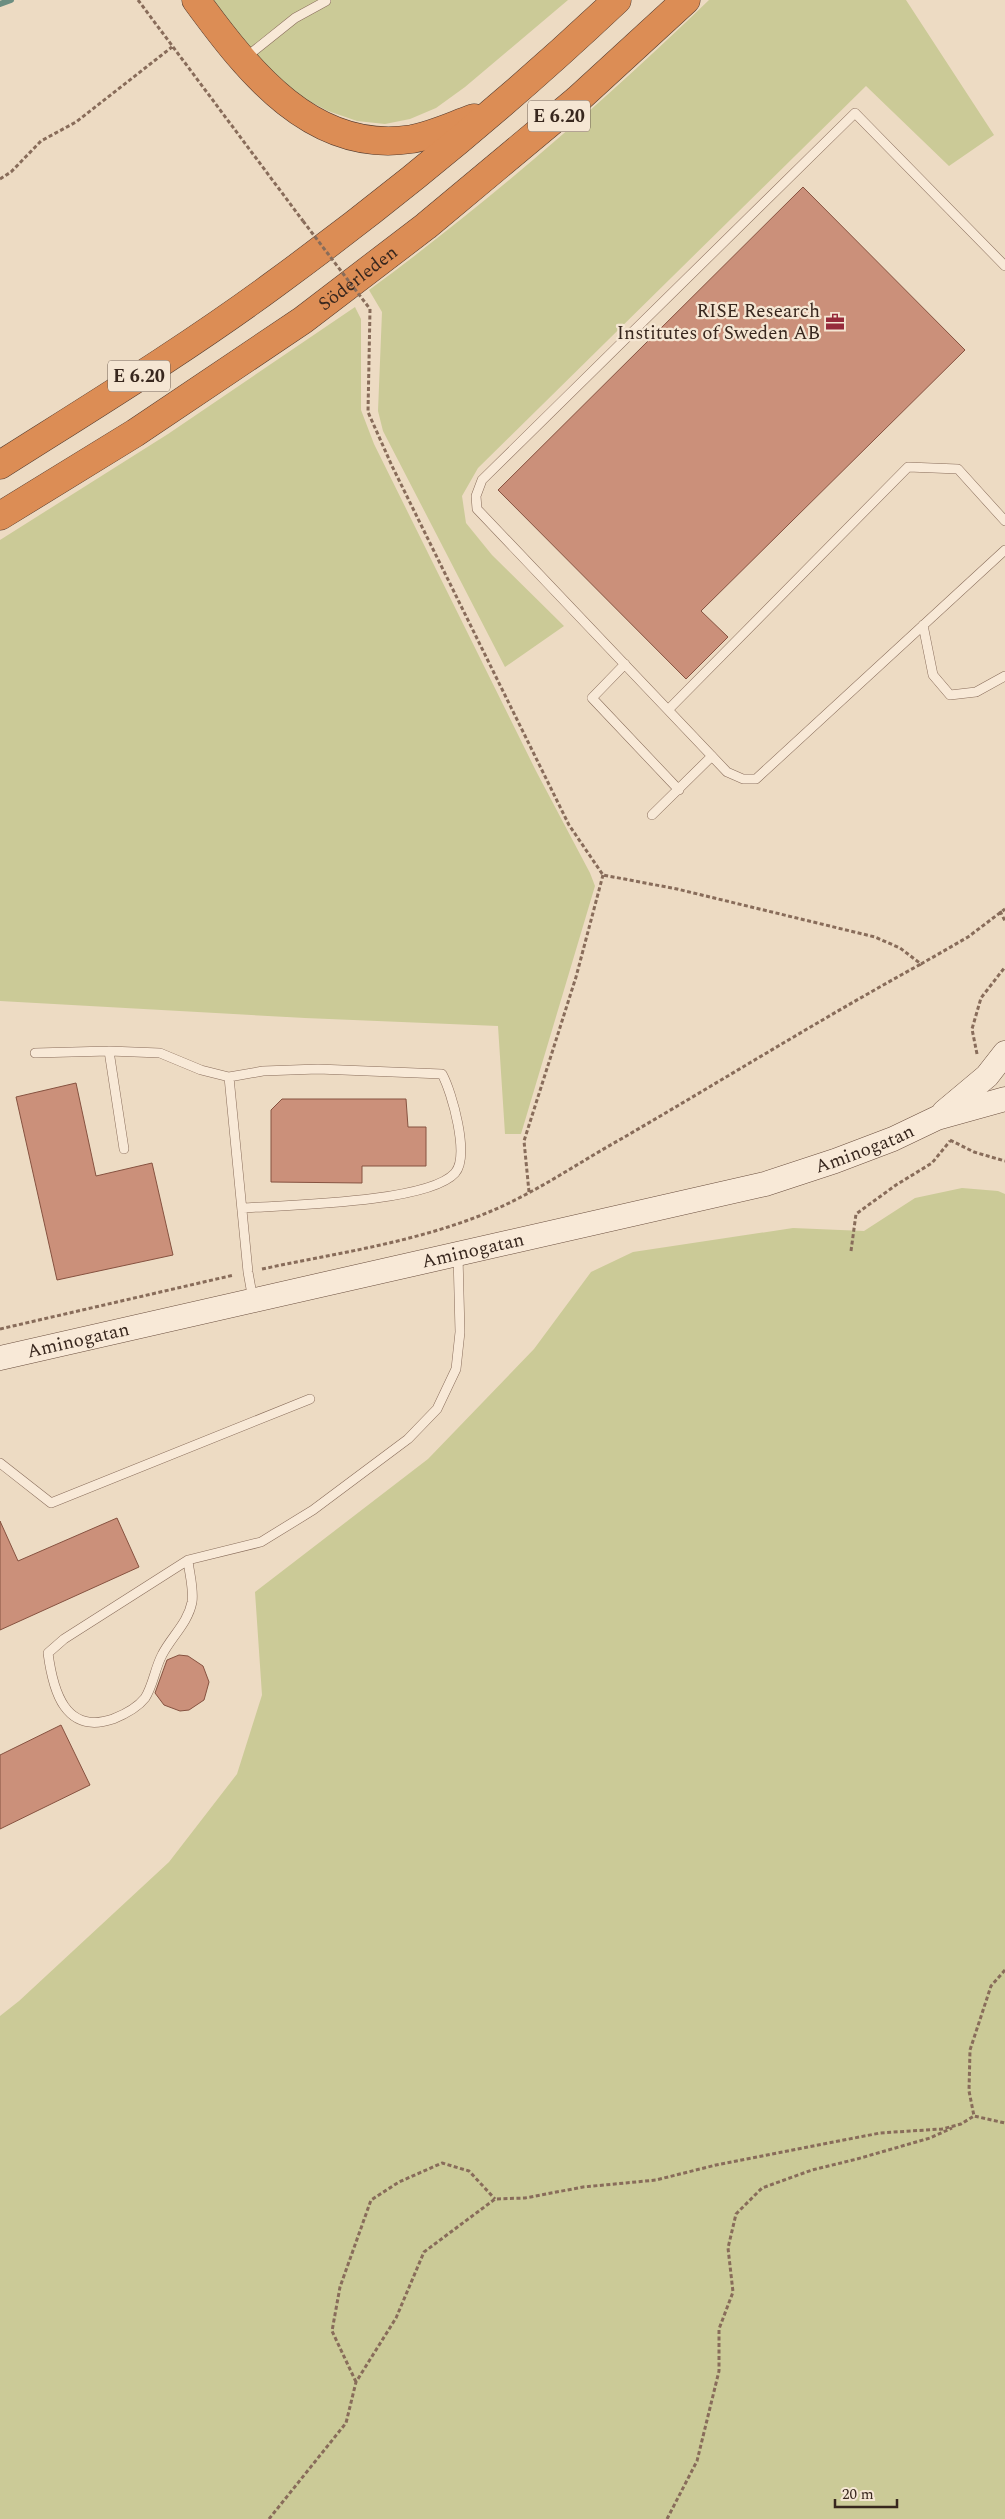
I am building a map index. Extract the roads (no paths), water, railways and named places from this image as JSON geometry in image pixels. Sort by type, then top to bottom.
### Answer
[{"type":"highway","points":[[196,0],[242,60],[288,104],[333,131],[350,137],[373,141],[413,139],[492,112]]},
{"type":"highway","name":"E 6.20","points":[[0,464],[133,380],[276,283],[492,112],[617,0]]},
{"type":"highway","name":"Söderleden","points":[[0,516],[136,433],[303,320],[426,226],[577,100],[686,0]]},
{"type":"street","name":"Aminogatan","points":[[937,1118],[987,1076],[1005,1054]]},
{"type":"street","name":"Aminogatan","points":[[0,1358],[765,1184],[843,1158],[937,1118],[1005,1099]]},
{"type":"lane","points":[[242,60],[295,18],[326,1]]},
{"type":"lane","points":[[1005,266],[855,113],[482,480],[476,496],[477,509],[727,772],[743,779],[756,779],[1005,550]]},
{"type":"lane","points":[[668,710],[908,468],[958,469],[1005,521]]},
{"type":"lane","points":[[923,625],[933,675],[950,695],[976,692],[1005,676]]},
{"type":"lane","points":[[625,664],[592,698],[679,790]]},
{"type":"lane","points":[[652,815],[712,756]]},
{"type":"lane","points":[[35,1053],[109,1051],[160,1053],[201,1070],[229,1077],[262,1070],[318,1069],[442,1074],[454,1103],[460,1138],[459,1165],[454,1174],[438,1184],[402,1194],[243,1208]]},
{"type":"lane","points":[[109,1051],[124,1149]]},
{"type":"lane","points":[[229,1077],[248,1272],[253,1301]]},
{"type":"lane","points":[[188,1560],[192,1601],[182,1625],[162,1654],[145,1698],[121,1716],[96,1724],[79,1720],[67,1710],[57,1695],[51,1678],[48,1653],[64,1639],[188,1560],[261,1542],[313,1510],[408,1440],[436,1409],[456,1369],[460,1332],[458,1254]]},
{"type":"lane","points":[[0,1463],[51,1503],[310,1399]]},
{"type":"waterway","points":[[0,4],[11,0]]},
{"type":"place","name":"RISE Research Institutes of Sweden AB","points":[[835,322]]}]
